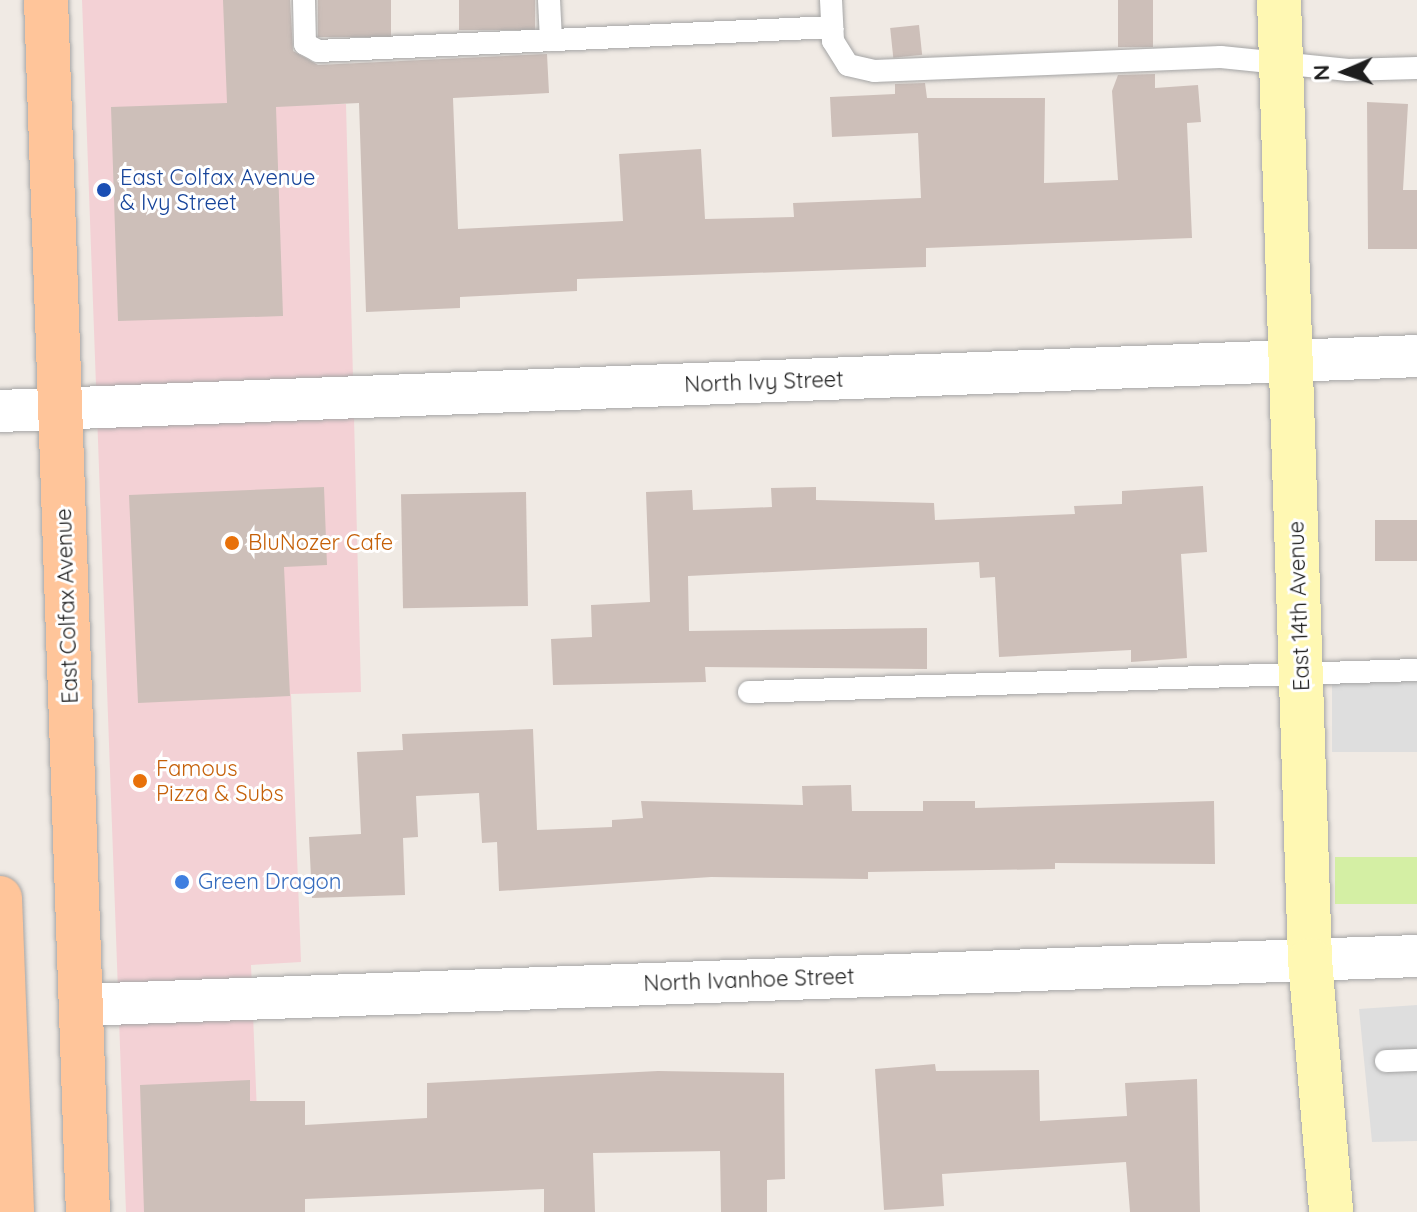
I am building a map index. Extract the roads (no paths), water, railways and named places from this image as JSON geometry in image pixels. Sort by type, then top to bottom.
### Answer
[{"type":"main road","name":"East Colfax Avenue","points":[[46,0],[88,1212]]},
{"type":"main road","name":"East 14th Avenue","points":[[1279,0],[1310,960],[1331,1212]]},
{"type":"main road","points":[[0,898],[12,1212]]},
{"type":"street","name":"North Ivy Street","points":[[0,411],[1417,356]]},
{"type":"street","name":"North Ivanhoe Street","points":[[80,1005],[1417,956]]},
{"type":"lane","points":[[304,0],[305,44],[318,51],[832,27]]},
{"type":"lane","points":[[549,0],[551,40]]},
{"type":"lane","points":[[831,0],[832,27],[848,65],[874,71],[1221,57],[1282,63],[1417,68]]},
{"type":"lane","points":[[749,692],[1417,670]]},
{"type":"lane","points":[[1386,1061],[1417,1060]]},
{"type":"place","name":"East Colfax Avenue & Ivy Street","points":[[104,190]]},
{"type":"place","name":"BluNozer Cafe","points":[[232,543]]},
{"type":"place","name":"Famous Pizza & Subs","points":[[140,781]]},
{"type":"place","name":"Green Dragon","points":[[182,882]]}]
